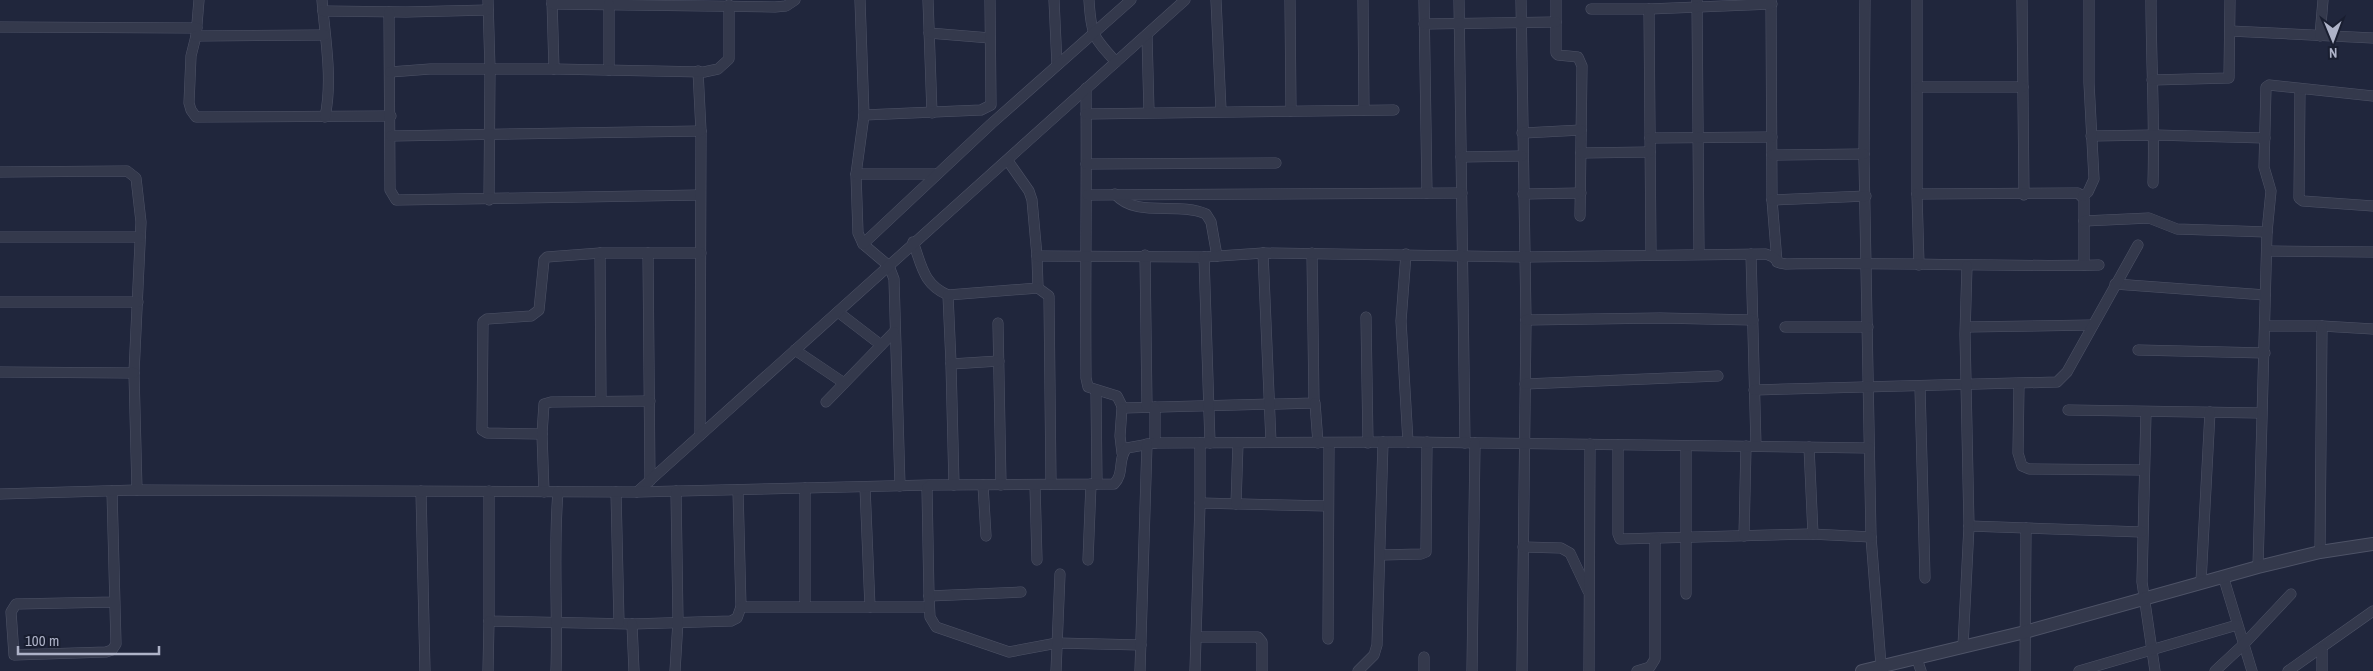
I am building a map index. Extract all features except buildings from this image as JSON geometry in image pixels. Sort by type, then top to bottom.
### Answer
[{"type":"street","points":[[199,0],[197,32],[192,49],[190,102],[191,110],[196,117],[391,116]]},
{"type":"street","points":[[322,0],[328,95],[325,117]]},
{"type":"street","points":[[554,68],[552,2],[775,7],[786,6],[795,0]]},
{"type":"street","points":[[860,0],[864,115],[856,174],[858,234],[863,244],[889,266],[894,279],[894,332],[900,486]]},
{"type":"street","points":[[928,0],[932,113]]},
{"type":"street","points":[[864,115],[981,110],[991,105],[990,0]]},
{"type":"street","points":[[1054,0],[1057,65]]},
{"type":"street","points":[[1089,0],[1092,33],[1116,62]]},
{"type":"street","points":[[863,244],[937,174],[1131,0]]},
{"type":"street","points":[[637,492],[889,266],[913,242],[1008,160],[1185,0]]},
{"type":"street","points":[[1216,0],[1221,110]]},
{"type":"street","points":[[1290,0],[1291,111]]},
{"type":"street","points":[[1363,0],[1364,110]]},
{"type":"street","points":[[1424,0],[1427,193]]},
{"type":"street","points":[[1459,0],[1463,254],[1470,443],[1472,671]]},
{"type":"street","points":[[1521,0],[1526,320],[1522,671]]},
{"type":"street","points":[[1556,0],[1556,53],[1558,55],[1578,57],[1581,61],[1580,216]]},
{"type":"street","points":[[1866,0],[1864,154],[1871,537],[1881,665]]},
{"type":"street","points":[[1917,0],[1919,265]]},
{"type":"street","points":[[2022,0],[2024,194]]},
{"type":"street","points":[[2083,196],[2088,192],[2094,179],[2091,136],[2088,0]]},
{"type":"street","points":[[2151,0],[2155,135],[2153,183]]},
{"type":"street","points":[[2152,80],[2229,78],[2230,0]]},
{"type":"street","points":[[2320,36],[2323,0]]},
{"type":"street","points":[[1591,9],[1649,9],[1697,4],[1772,2],[1772,200],[1777,262]]},
{"type":"street","points":[[609,4],[609,70]]},
{"type":"street","points":[[1697,4],[1699,254]]},
{"type":"street","points":[[323,11],[389,12],[488,5],[490,69],[489,200]]},
{"type":"street","points":[[390,72],[554,68],[698,71],[718,69],[729,59],[729,6]]},
{"type":"street","points":[[1649,9],[1651,255]]},
{"type":"street","points":[[389,12],[390,190],[396,200],[489,200],[700,195]]},
{"type":"street","points":[[1424,24],[1458,25],[1556,22]]},
{"type":"street","points":[[0,27],[325,35]]},
{"type":"street","points":[[2230,31],[2373,38]]},
{"type":"street","points":[[929,33],[990,38]]},
{"type":"street","points":[[1147,35],[1149,112]]},
{"type":"street","points":[[698,71],[701,131],[700,435]]},
{"type":"street","points":[[2258,567],[2267,232],[2271,191],[2264,167],[2267,86],[2373,96]]},
{"type":"street","points":[[1918,87],[2023,88]]},
{"type":"street","points":[[0,494],[137,490],[637,492],[929,485],[1114,484],[1118,479],[1122,453],[1120,436],[1122,408],[1117,396],[1096,390],[1086,383],[1086,88]]},
{"type":"street","points":[[2300,89],[2298,198],[2303,201],[2373,206]]},
{"type":"street","points":[[1086,114],[1221,110],[1394,110]]},
{"type":"street","points":[[1522,133],[1581,130]]},
{"type":"street","points":[[391,136],[701,131]]},
{"type":"street","points":[[2091,136],[2155,135],[2265,138]]},
{"type":"street","points":[[1650,138],[1772,137]]},
{"type":"street","points":[[1581,152],[1650,152]]},
{"type":"street","points":[[1772,154],[1864,154]]},
{"type":"street","points":[[1461,157],[1522,156]]},
{"type":"street","points":[[1008,160],[1029,191],[1032,200],[1038,288]]},
{"type":"street","points":[[1086,164],[1276,163]]},
{"type":"street","points":[[0,172],[127,171],[133,174],[138,189],[140,237],[134,373],[137,490]]},
{"type":"street","points":[[856,174],[937,174]]},
{"type":"street","points":[[1917,194],[2075,192],[2083,196]]},
{"type":"street","points":[[1087,195],[1462,193]]},
{"type":"street","points":[[1115,194],[1126,205],[1134,207],[1183,208],[1206,214],[1211,222],[1217,256]]},
{"type":"street","points":[[1523,194],[1581,194]]},
{"type":"street","points":[[1772,200],[1866,196]]},
{"type":"street","points":[[2083,196],[2084,265]]},
{"type":"street","points":[[2084,221],[2149,218],[2170,227],[2188,230],[2267,232]]},
{"type":"street","points":[[0,238],[140,237]]},
{"type":"street","points":[[913,242],[928,283],[936,290],[948,295],[1038,288],[1049,296],[1051,484]]},
{"type":"street","points":[[1754,390],[2052,383],[2062,379],[2138,245]]},
{"type":"street","points":[[2267,251],[2373,252]]},
{"type":"street","points":[[648,253],[650,480]]},
{"type":"street","points":[[542,434],[487,433],[482,430],[483,322],[487,319],[536,314],[539,310],[544,260],[547,257],[600,254],[701,253]]},
{"type":"street","points":[[1037,256],[1146,255],[1204,257],[1263,253],[1463,254],[1525,257],[1751,254],[1770,255],[1777,262],[1786,264],[2099,265]]},
{"type":"street","points":[[1263,253],[1271,404],[1271,442]]},
{"type":"street","points":[[1312,253],[1315,403],[1318,443]]},
{"type":"street","points":[[600,254],[601,401]]},
{"type":"street","points":[[1406,254],[1401,321],[1408,442]]},
{"type":"street","points":[[1744,536],[1754,390],[1751,254]]},
{"type":"street","points":[[1140,671],[1151,444],[1146,255]]},
{"type":"street","points":[[1195,671],[1200,503],[1208,407],[1204,257]]},
{"type":"street","points":[[1963,646],[1969,526],[1966,386],[1967,266]]},
{"type":"street","points":[[2115,284],[2265,295]]},
{"type":"street","points":[[948,295],[952,363],[954,485]]},
{"type":"street","points":[[0,302],[138,302]]},
{"type":"street","points":[[838,312],[881,346]]},
{"type":"street","points":[[1366,317],[1368,443]]},
{"type":"street","points":[[1526,320],[1660,318],[1753,320]]},
{"type":"street","points":[[998,323],[1001,485]]},
{"type":"street","points":[[1966,327],[2093,325]]},
{"type":"street","points":[[1785,326],[1868,327]]},
{"type":"street","points":[[2265,326],[2322,326],[2373,329]]},
{"type":"street","points":[[2320,552],[2322,326]]},
{"type":"street","points":[[826,402],[894,332]]},
{"type":"street","points":[[795,350],[844,383]]},
{"type":"street","points":[[2138,350],[2265,353]]},
{"type":"street","points":[[952,363],[999,361]]},
{"type":"street","points":[[0,372],[134,373]]},
{"type":"street","points":[[1525,384],[1718,376]]},
{"type":"street","points":[[2019,384],[2018,453],[2022,466],[2029,469],[2144,470]]},
{"type":"street","points":[[1920,387],[1925,578]]},
{"type":"street","points":[[1088,560],[1094,484],[1096,390]]},
{"type":"street","points":[[544,492],[542,410],[546,403],[650,401]]},
{"type":"street","points":[[1122,408],[1315,403]]},
{"type":"street","points":[[2068,410],[2262,413]]},
{"type":"street","points":[[2146,412],[2142,582],[2155,671]]},
{"type":"street","points":[[2201,582],[2210,412]]},
{"type":"street","points":[[1122,453],[1131,446],[1151,444],[1271,442],[1329,444],[1427,442],[1869,448]]},
{"type":"street","points":[[1358,671],[1374,654],[1377,645],[1383,442]]},
{"type":"street","points":[[1381,555],[1422,554],[1426,552],[1427,442]]},
{"type":"street","points":[[1236,504],[1238,443]]},
{"type":"street","points":[[1328,639],[1329,444]]},
{"type":"street","points":[[1589,671],[1590,444]]},
{"type":"street","points":[[1618,445],[1619,537],[1624,540],[1813,534],[1871,537]]},
{"type":"street","points":[[1686,446],[1686,594]]},
{"type":"street","points":[[1809,446],[1813,534]]},
{"type":"street","points":[[929,485],[926,491],[928,596],[930,617],[936,626],[1008,652],[1057,644],[1141,646]]},
{"type":"street","points":[[983,485],[986,536]]},
{"type":"street","points":[[1035,485],[1037,560]]},
{"type":"street","points":[[865,487],[870,607]]},
{"type":"street","points":[[805,488],[805,606]]},
{"type":"street","points":[[489,621],[632,624],[731,621],[737,618],[741,607],[738,490]]},
{"type":"street","points":[[112,491],[115,602],[116,644],[112,650],[96,653],[14,655],[11,612],[16,604],[115,602]]},
{"type":"street","points":[[421,491],[425,671]]},
{"type":"street","points":[[488,671],[489,491]]},
{"type":"street","points":[[676,491],[678,622],[676,671]]},
{"type":"street","points":[[556,671],[558,622],[555,523],[558,492]]},
{"type":"street","points":[[616,492],[619,623]]},
{"type":"street","points":[[1200,503],[1328,506]]},
{"type":"street","points":[[1969,526],[2142,532]]},
{"type":"street","points":[[2025,671],[2026,528]]},
{"type":"street","points":[[1637,671],[1650,667],[1655,659],[1655,539]]},
{"type":"street","points":[[1862,671],[1881,665],[1919,665],[1963,646],[2025,632],[2223,576],[2320,552],[2373,544]]},
{"type":"street","points":[[1523,547],[1561,548],[1570,553],[1589,592]]},
{"type":"street","points":[[1056,671],[1060,574]]},
{"type":"street","points":[[2223,576],[2252,671]]},
{"type":"street","points":[[928,596],[1021,592]]},
{"type":"street","points":[[2215,671],[2243,645],[2290,594]]},
{"type":"street","points":[[741,607],[929,607]]},
{"type":"street","points":[[2288,671],[2322,649],[2373,611]]},
{"type":"street","points":[[632,624],[634,671]]},
{"type":"street","points":[[2079,671],[2237,625]]},
{"type":"street","points":[[1197,636],[1258,637],[1262,642],[1262,671]]},
{"type":"street","points":[[2322,649],[2322,671]]},
{"type":"street","points":[[1424,657],[1424,671]]}]
